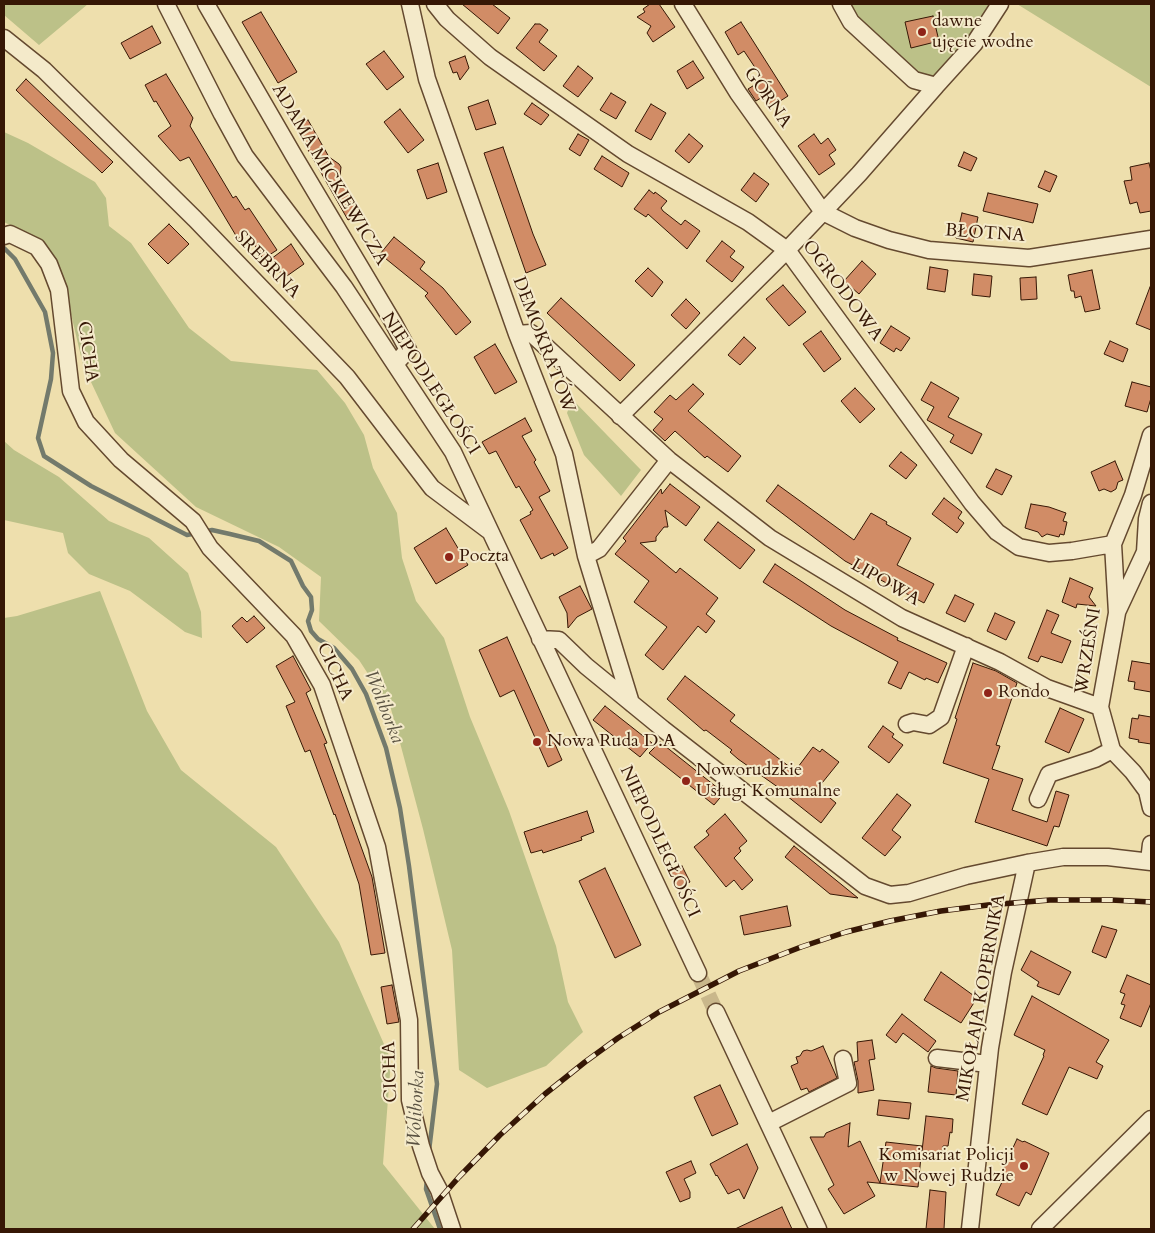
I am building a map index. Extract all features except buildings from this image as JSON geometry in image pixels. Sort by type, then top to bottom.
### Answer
[{"type":"street","name":"NIEPODLEGŁOŚCI","points":[[166,4],[245,156],[344,287],[453,452],[698,973]]},
{"type":"street","name":"ADAMA MICKIEWICZA","points":[[206,4],[408,350],[395,364]]},
{"type":"street","name":"DEMOKRATÓW","points":[[410,4],[427,79],[517,334],[564,454],[586,556],[631,702]]},
{"type":"street","name":"OGRODOWA","points":[[435,4],[447,19],[498,63],[628,154],[748,222],[787,250],[972,503],[997,532],[1018,547],[1049,553],[1112,544]]},
{"type":"street","name":"GÓRNA","points":[[683,4],[738,93],[823,212]]},
{"type":"street","points":[[841,4],[851,22],[914,80],[936,86]]},
{"type":"street","points":[[620,416],[787,250],[859,174],[974,44],[1000,4]]},
{"type":"street","name":"SREBRNA","points":[[4,38],[44,70],[195,220],[347,377],[432,488],[490,531]]},
{"type":"street","name":"BŁOTNA","points":[[823,212],[855,228],[889,240],[929,250],[992,256],[1029,258],[1151,239]]},
{"type":"street","name":"CICHA","points":[[7,235],[37,247],[49,264],[59,290],[71,391],[86,422],[121,460],[192,521],[210,548],[294,636],[322,685],[378,847],[409,1020],[410,1100],[430,1174],[440,1190],[452,1229]]},
{"type":"street","name":"LIPOWA","points":[[517,334],[531,333],[669,460],[770,538],[902,618],[1000,662],[1047,688],[1100,707]]},
{"type":"street","points":[[1112,544],[1133,495],[1151,435]]},
{"type":"street","points":[[586,556],[599,549],[669,460]]},
{"type":"street","points":[[1117,613],[1148,552],[1147,519],[1151,504]]},
{"type":"street","name":"WRZEŚNI","points":[[1112,544],[1117,613],[1100,707],[1112,750],[1133,772],[1147,791],[1151,808]]},
{"type":"street","points":[[540,639],[559,640],[586,666],[865,886],[890,895],[909,893],[966,876],[1063,857],[1108,857],[1150,862],[1151,844]]},
{"type":"street","points":[[908,724],[913,722],[929,725],[941,716],[966,646]]},
{"type":"street","points":[[1038,799],[1049,774],[1095,759],[1112,750]]},
{"type":"street","name":"MIKOŁAJA KOPERNIKA","points":[[970,1229],[988,1064],[1003,972],[1027,863]]},
{"type":"street","points":[[716,1012],[818,1229]]},
{"type":"street","points":[[937,1058],[988,1064]]},
{"type":"street","points":[[769,1123],[848,1083],[843,1059]]},
{"type":"street","points":[[1040,1229],[1151,1119]]},
{"type":"green space","points":[[4,4],[88,4],[39,45],[4,15]]},
{"type":"green space","points":[[844,4],[994,4],[935,82],[916,76]]},
{"type":"green space","points":[[1017,4],[1151,4],[1151,87]]},
{"type":"green space","points":[[4,132],[28,143],[95,182],[106,198],[109,226],[131,243],[189,328],[231,361],[317,370],[345,403],[364,435],[373,468],[397,513],[402,558],[416,601],[444,638],[470,717],[509,811],[556,946],[568,1002],[583,1032],[546,1066],[487,1088],[459,1070],[452,950],[423,829],[391,709],[359,660],[319,621],[321,577],[279,547],[196,507],[115,433],[83,365],[67,297],[37,239],[4,222]]},
{"type":"green space","points":[[572,399],[641,470],[621,496],[584,455],[567,413]]},
{"type":"green space","points":[[4,441],[14,450],[59,477],[109,521],[149,538],[188,573],[201,612],[202,638],[185,632],[130,591],[89,574],[68,553],[63,533],[4,520]]},
{"type":"green space","points":[[100,591],[147,711],[181,770],[276,847],[339,942],[391,1060],[383,1164],[435,1229],[4,1229],[4,618],[17,616]]},
{"type":"waterway","name":"Woliborka","points":[[4,248],[15,259],[45,312],[53,353],[51,379],[38,438],[44,456],[91,486],[187,535],[212,530],[259,541],[291,561],[303,586],[311,597],[312,610],[308,621],[311,631],[318,639],[334,648],[352,669],[366,694],[386,748],[400,808],[409,866],[437,1084],[429,1151]]},
{"type":"waterway","name":"Woliborka","points":[[427,1179],[426,1189],[440,1229]]},
{"type":"tunnel","points":[[698,973],[716,1012]]},
{"type":"railway","points":[[413,1229],[459,1177],[500,1135],[545,1094],[585,1062],[659,1012],[739,971],[846,932],[941,911],[1050,900],[1151,902]]},
{"type":"place","name":"dawne ujęcie wodne","points":[[922,32]]},
{"type":"place","name":"Poczta","points":[[449,557]]},
{"type":"place","name":"Rondo","points":[[988,693]]},
{"type":"place","name":"Nowa Ruda D.A","points":[[537,742]]},
{"type":"place","name":"Noworudzkie Usługi Komunalne","points":[[686,781]]},
{"type":"place","name":"Komisariat Policji w Nowej Rudzie","points":[[1024,1166]]}]
